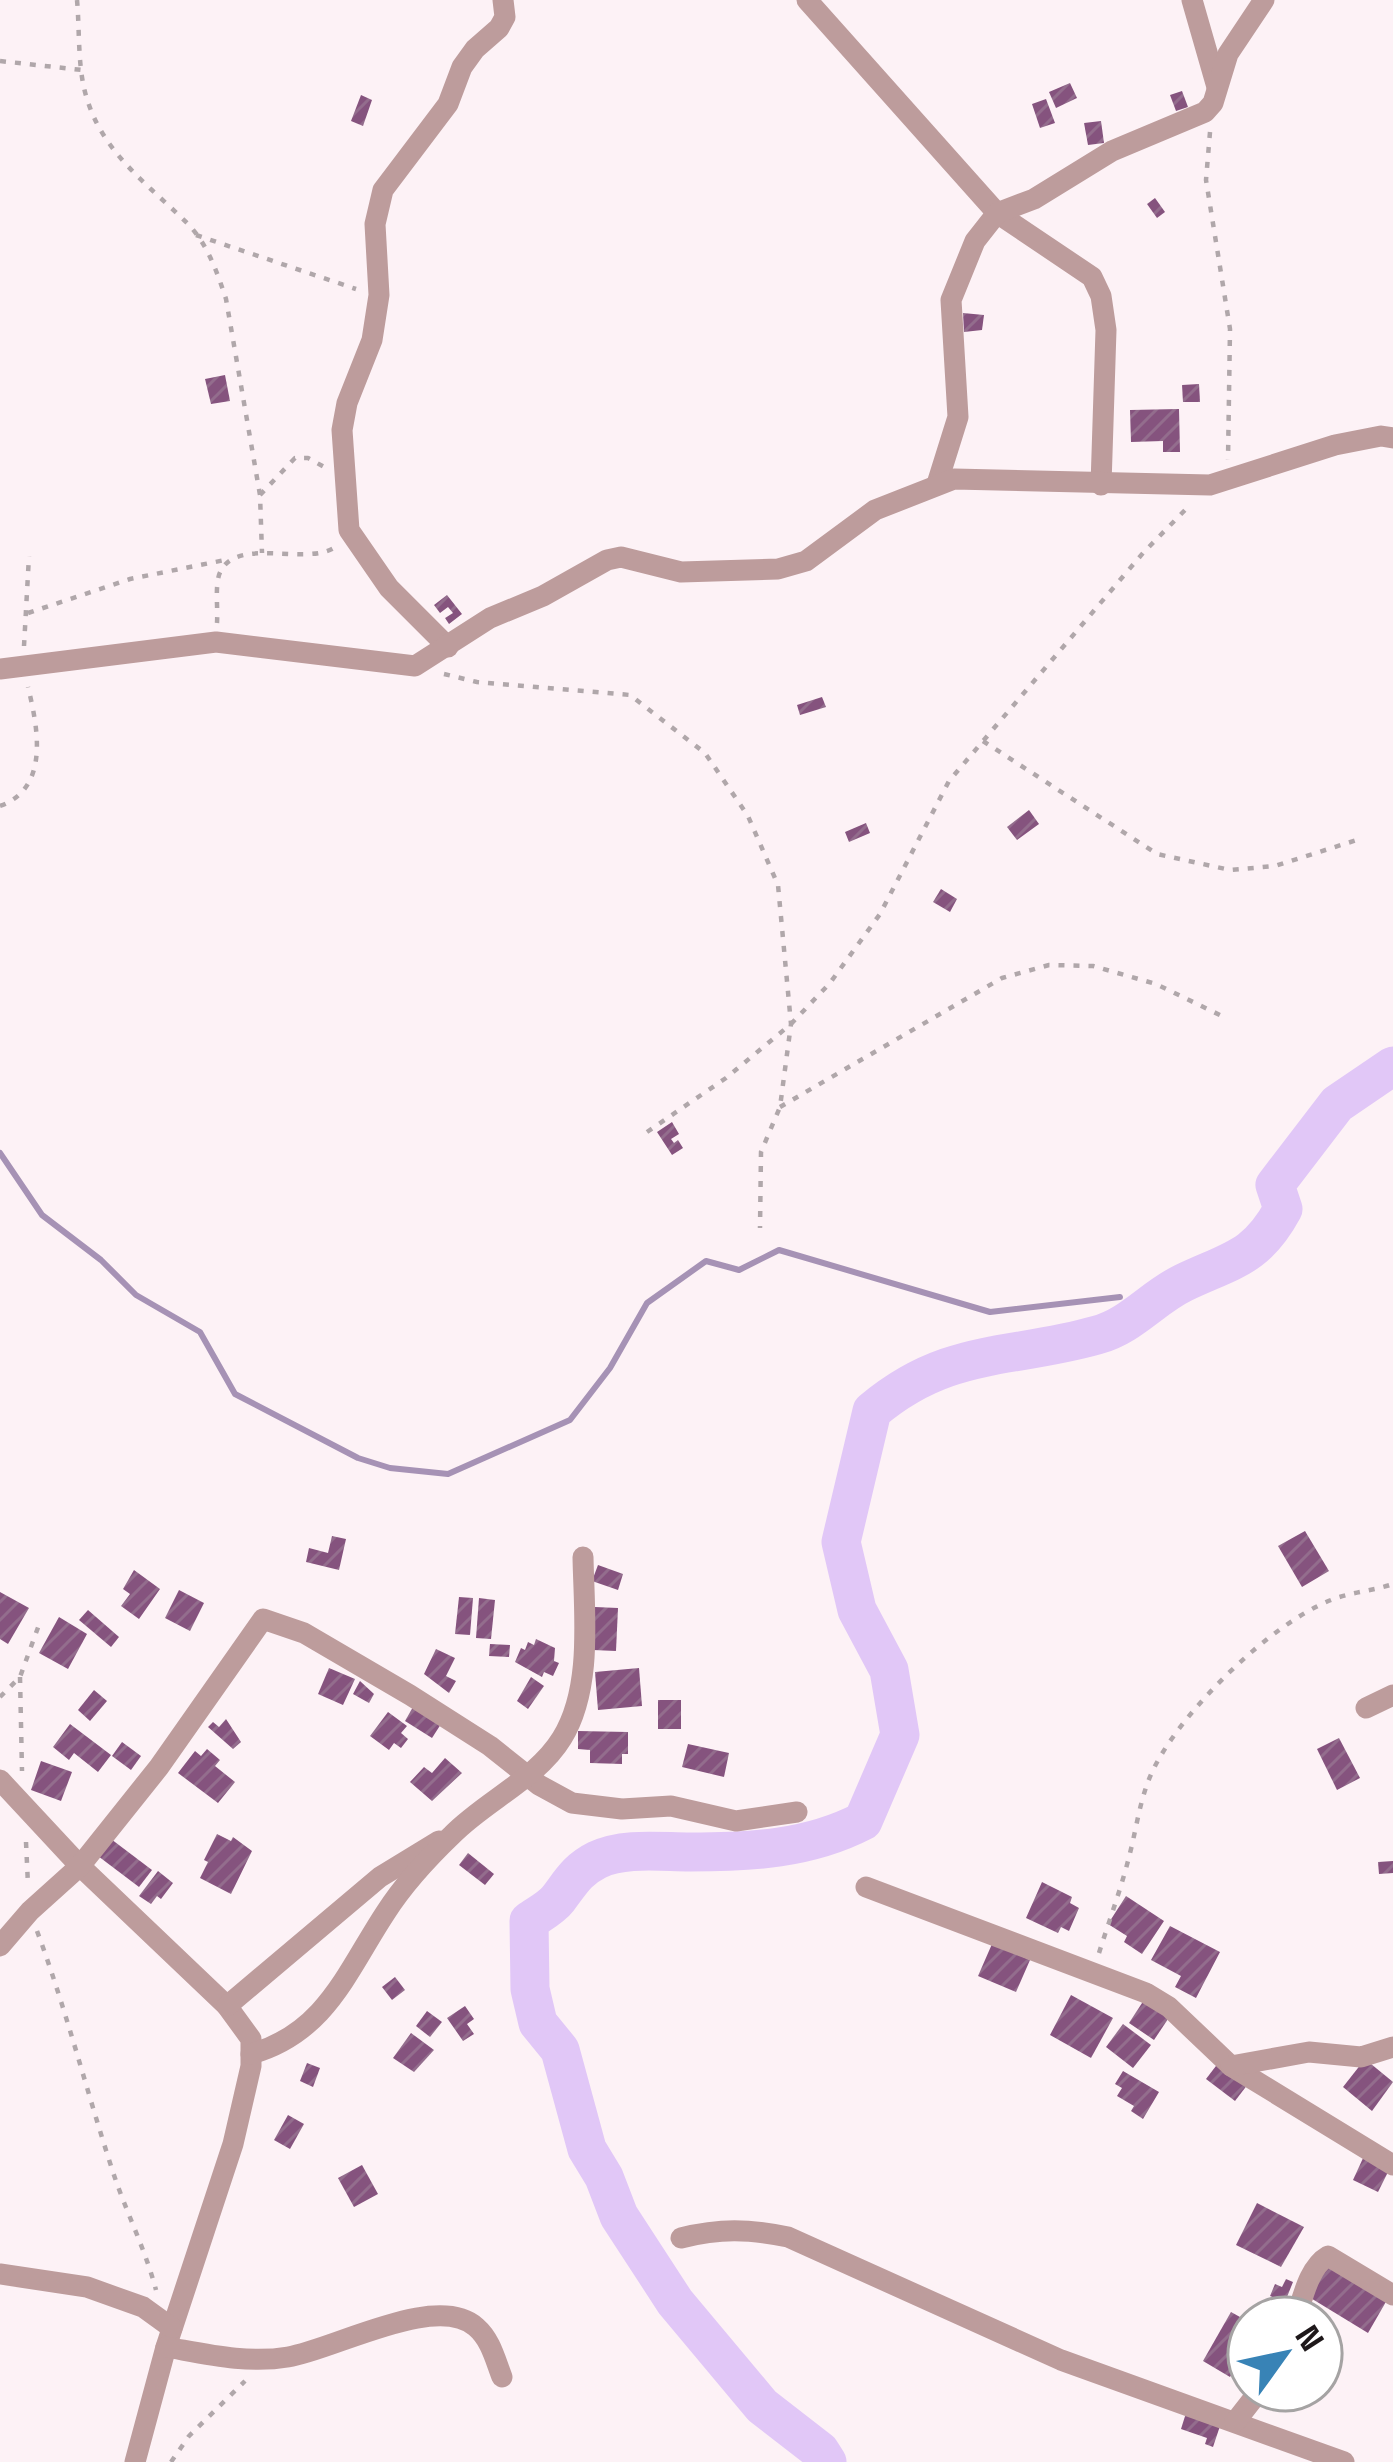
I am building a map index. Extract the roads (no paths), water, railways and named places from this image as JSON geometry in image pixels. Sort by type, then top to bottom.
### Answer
[{"type":"street","points":[[448,647],[389,588],[349,530],[342,430],[347,403],[372,340],[379,295],[375,224],[383,190],[448,104],[475,49],[499,28],[505,17],[503,0]]},
{"type":"street","points":[[807,0],[997,212],[1092,277],[1101,296],[1107,361],[1101,485]]},
{"type":"street","points":[[1192,0],[1215,95]]},
{"type":"street","points":[[937,484],[958,417],[951,300],[975,241],[997,212],[1034,200],[1112,151],[1190,122],[1215,95],[1228,54],[1264,0]]},
{"type":"street","points":[[11,666],[216,642],[415,666],[490,618],[544,596],[608,560],[621,557],[681,572],[778,569],[806,561],[875,510],[954,479],[1101,485],[1219,482],[1335,445],[1393,438]]},
{"type":"street","points":[[227,2006],[380,1877],[453,1833],[545,1760],[562,1738],[578,1694],[583,1557]]},
{"type":"street","points":[[0,1946],[80,1866],[159,1767],[263,1619],[304,1633],[456,1723],[555,1795],[593,1808],[671,1807],[736,1821],[797,1813]]},
{"type":"street","points":[[1366,1708],[1393,1695]]},
{"type":"street","points":[[0,1780],[80,1866],[248,2030],[251,2054],[232,2144],[169,2337],[135,2462]]},
{"type":"street","points":[[251,2054],[287,2042],[315,2019],[359,1961],[400,1891],[453,1833]]},
{"type":"street","points":[[866,1887],[1146,1993],[1169,2007],[1231,2066],[1393,2165]]},
{"type":"street","points":[[1231,2066],[1309,2052],[1361,2056],[1393,2047]]},
{"type":"street","points":[[681,2238],[717,2229],[788,2237],[1061,2360],[1344,2462]]},
{"type":"street","points":[[1306,2294],[1320,2260],[1328,2256],[1393,2295]]},
{"type":"street","points":[[0,2274],[87,2287],[143,2307],[169,2337],[223,2357],[290,2357],[438,2314],[456,2314],[488,2340],[502,2377]]},
{"type":"street","points":[[1235,2422],[1241,2414]]},
{"type":"waterway","points":[[827,2462],[820,2451],[762,2406],[675,2302],[619,2216],[587,2149],[560,2050],[538,2023],[530,1989],[529,1921],[555,1902],[584,1868],[608,1856],[779,1847],[822,1838],[863,1821],[900,1735],[889,1670],[857,1610],[841,1542],[872,1411],[900,1390],[953,1365],[1109,1331],[1172,1289],[1241,1256],[1273,1226],[1283,1209],[1275,1185],[1337,1104],[1393,1066]]},
{"type":"waterway","points":[[0,1153],[42,1215],[101,1260],[136,1295],[200,1332],[235,1394],[358,1458],[390,1468],[448,1474],[570,1420],[610,1368],[647,1303],[706,1261],[739,1270],[779,1250],[990,1312],[1120,1297]]}]
